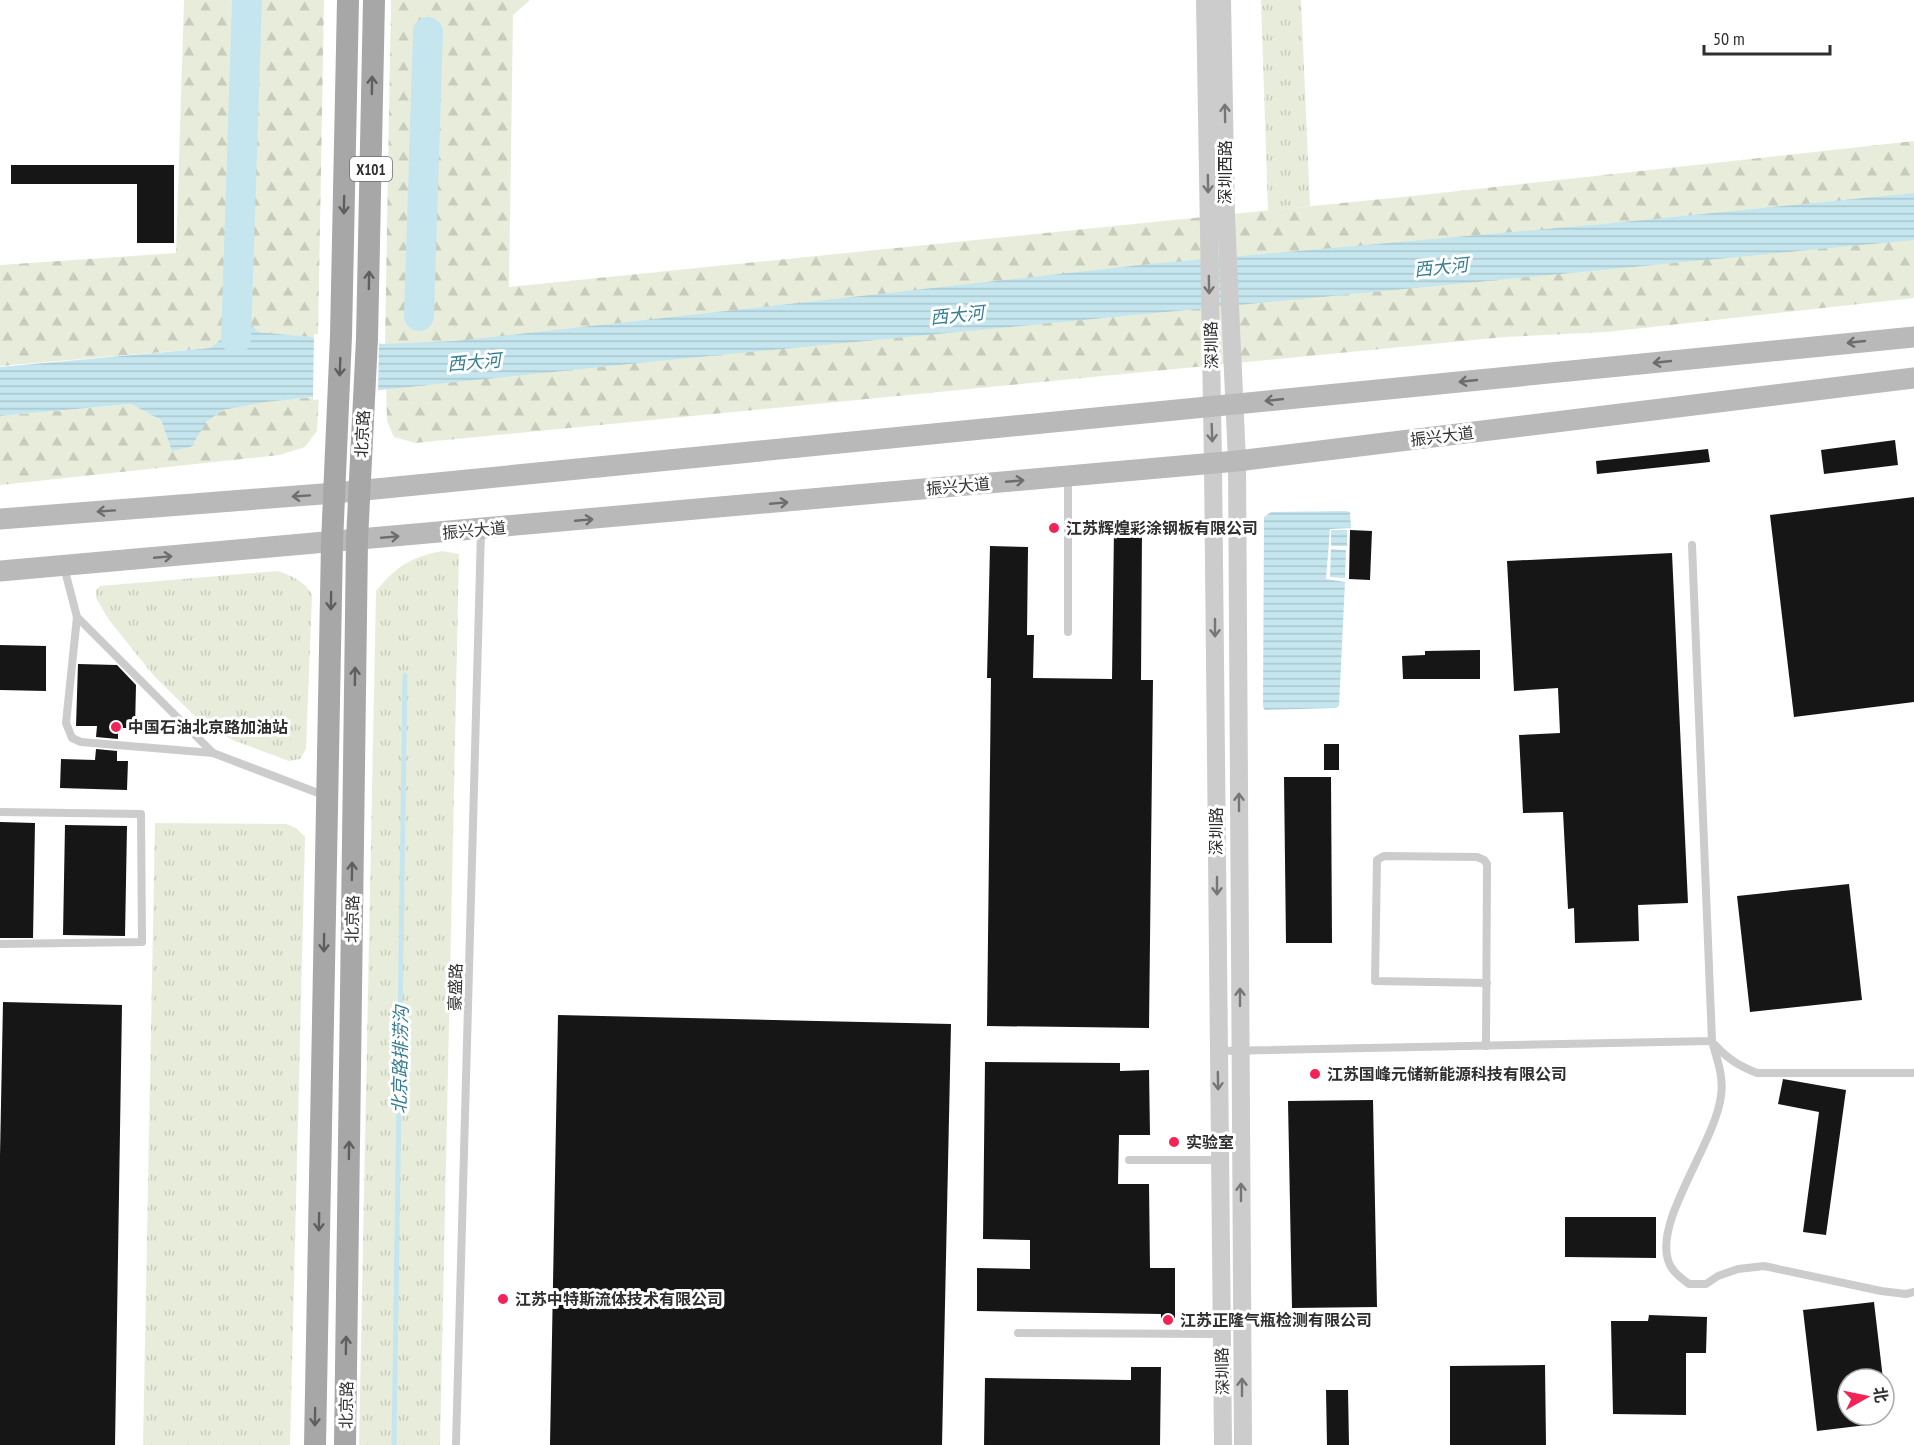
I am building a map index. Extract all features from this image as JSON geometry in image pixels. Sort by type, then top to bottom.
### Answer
[{"type":"main road","name":"北京路","points":[[315,1445],[332,543],[341,336],[348,0]]},
{"type":"main road","name":"北京路","points":[[345,1445],[357,540],[367,339],[374,0]]},
{"type":"main road","points":[[0,519],[335,493],[1914,337]]},
{"type":"main road","name":"振兴大道","points":[[0,570],[332,543],[1214,464],[1914,378]]},
{"type":"street","name":"深圳西路","points":[[1205,0],[1217,221]]},
{"type":"street","name":"深圳西路","points":[[1217,221],[1222,0]]},
{"type":"street","name":"深圳路","points":[[1217,221],[1233,351],[1238,461],[1243,1445]]},
{"type":"street","name":"深圳路","points":[[1217,221],[1211,353],[1223,1445]]},
{"type":"lane","points":[[1068,476],[1068,632]]},
{"type":"lane","name":"豪盛路","points":[[456,1445],[481,529]]},
{"type":"lane","points":[[1692,545],[1712,1041],[1722,1075],[1717,1115],[1668,1227],[1665,1243],[1668,1261],[1675,1273],[1689,1284],[1706,1284],[1718,1276],[1738,1269],[1764,1266],[1881,1291],[1906,1294],[1914,1292]]},
{"type":"lane","points":[[63,565],[77,617],[66,723],[72,738],[81,742],[213,753],[327,797]]},
{"type":"lane","points":[[77,617],[213,753]]},
{"type":"lane","points":[[0,812],[141,814],[142,942],[0,944]]},
{"type":"lane","points":[[1486,983],[1375,981],[1377,860],[1384,856],[1477,857],[1487,864],[1486,1046]]},
{"type":"lane","points":[[1218,1051],[1712,1041],[1728,1059],[1757,1073],[1914,1074]]},
{"type":"lane","points":[[1129,1160],[1219,1160]]},
{"type":"lane","points":[[1018,1333],[1221,1334]]},
{"type":"green space","points":[[184,0],[324,0],[318,338],[258,332],[247,319],[238,299],[231,298],[230,332],[210,348],[0,366],[0,265],[176,253]]},
{"type":"green space","points":[[391,0],[530,0],[513,15],[509,287],[1422,195],[1914,141],[1914,298],[1607,332],[1504,337],[415,443],[394,437],[387,421],[385,344]]},
{"type":"green space","points":[[1261,0],[1301,0],[1310,206],[1268,211]]},
{"type":"green space","points":[[319,397],[317,431],[305,447],[280,455],[0,485],[0,416],[131,404],[161,420],[172,450],[191,447],[206,422],[215,414],[228,409],[259,402]]},
{"type":"green space","points":[[442,551],[459,554],[440,1445],[359,1445],[376,591],[404,564],[421,556]]},
{"type":"green space","points":[[278,571],[302,583],[312,595],[306,749],[300,759],[289,761],[233,740],[203,724],[154,676],[109,620],[96,598],[96,590],[100,586]]},
{"type":"green space","points":[[155,823],[287,824],[296,828],[305,837],[290,1445],[143,1445]]},
{"type":"water","name":"西大河","points":[[1914,193],[1914,240],[668,360],[265,402],[223,410],[207,421],[191,447],[172,451],[161,420],[131,404],[0,416],[0,367],[210,348],[230,332],[231,298],[238,299],[247,319],[258,332],[385,344],[455,341],[1150,264],[1603,224]]},
{"type":"water","points":[[1271,512],[1350,512],[1351,528],[1330,529],[1326,579],[1345,582],[1339,706],[1336,708],[1265,710],[1263,707],[1264,517]]},
{"type":"water","points":[[1331,530],[1347,530],[1347,546],[1331,546]]},
{"type":"water","points":[[1331,549],[1346,550],[1345,578],[1330,577]]},
{"type":"pier","points":[[314,334],[379,340],[378,393],[313,400]]},
{"type":"building","points":[[11,165],[174,165],[174,243],[137,243],[137,184],[11,184]]},
{"type":"building","points":[[1895,440],[1898,465],[1824,474],[1821,450]]},
{"type":"building","points":[[1708,449],[1710,462],[1597,474],[1596,461]]},
{"type":"building","points":[[1914,497],[1914,702],[1794,717],[1770,515]]},
{"type":"building","points":[[1114,529],[1142,529],[1141,680],[1153,680],[1149,1028],[987,1026],[991,678],[987,678],[990,546],[1028,547],[1027,635],[1034,635],[1033,678],[1112,679]]},
{"type":"building","points":[[1350,530],[1372,531],[1370,580],[1349,579]]},
{"type":"building","points":[[1672,553],[1688,903],[1638,905],[1639,941],[1575,943],[1574,908],[1568,909],[1563,812],[1523,813],[1519,735],[1560,733],[1558,688],[1514,691],[1507,561]]},
{"type":"building","points":[[0,645],[46,646],[46,691],[0,690]]},
{"type":"building","points":[[1480,650],[1480,679],[1403,679],[1402,656],[1425,655],[1425,651]]},
{"type":"building","points":[[78,664],[117,665],[136,685],[135,728],[118,728],[118,739],[96,737],[97,726],[76,726]]},
{"type":"building","points":[[1324,744],[1339,744],[1339,770],[1324,770]]},
{"type":"building","points":[[96,749],[117,751],[117,761],[128,761],[127,790],[60,788],[61,759],[95,760]]},
{"type":"building","points":[[1284,777],[1331,777],[1332,943],[1286,943]]},
{"type":"building","points":[[0,822],[35,823],[33,938],[0,938]]},
{"type":"building","points":[[65,825],[127,826],[125,936],[63,935]]},
{"type":"building","points":[[1849,884],[1862,1000],[1750,1012],[1737,896]]},
{"type":"building","points":[[3,1002],[122,1005],[115,1445],[0,1445],[0,1156]]},
{"type":"building","points":[[558,1015],[951,1024],[942,1445],[550,1445]]},
{"type":"building","points":[[985,1062],[1120,1063],[1120,1071],[1149,1070],[1150,1135],[1119,1135],[1118,1184],[1149,1184],[1150,1268],[1175,1268],[1175,1318],[1161,1318],[1161,1314],[977,1311],[977,1268],[1030,1269],[1030,1240],[983,1239]]},
{"type":"building","points":[[1783,1079],[1846,1090],[1826,1235],[1803,1232],[1819,1112],[1778,1104]]},
{"type":"building","points":[[1373,1100],[1377,1307],[1292,1308],[1288,1101]]},
{"type":"building","points":[[1565,1217],[1656,1217],[1656,1258],[1565,1257]]},
{"type":"building","points":[[1874,1302],[1882,1367],[1836,1367],[1836,1427],[1850,1427],[1817,1431],[1803,1310]]},
{"type":"building","points":[[1649,1315],[1707,1317],[1706,1353],[1686,1353],[1686,1415],[1613,1414],[1611,1321],[1648,1321]]},
{"type":"building","points":[[1545,1365],[1546,1445],[1450,1445],[1450,1366]]},
{"type":"building","points":[[1131,1367],[1161,1367],[1160,1445],[984,1445],[985,1378],[1131,1380]]},
{"type":"building","points":[[1326,1390],[1348,1390],[1349,1445],[1327,1445]]},
{"type":"waterway","points":[[236,339],[247,0]]},
{"type":"waterway","points":[[419,316],[428,32]]},
{"type":"waterway","name":"北京路排涝沟","points":[[394,1445],[405,675]]},
{"type":"place","name":"江苏辉煌彩涂钢板有限公司","points":[[1054,528]]},
{"type":"place","name":"中国石油北京路加油站","points":[[116,727]]},
{"type":"place","name":"江苏国峰元储新能源科技有限公司","points":[[1315,1074]]},
{"type":"place","name":"实验室","points":[[1174,1142]]},
{"type":"place","name":"江苏中特斯流体技术有限公司","points":[[503,1299]]},
{"type":"place","name":"江苏正隆气瓶检测有限公司","points":[[1168,1320]]}]
